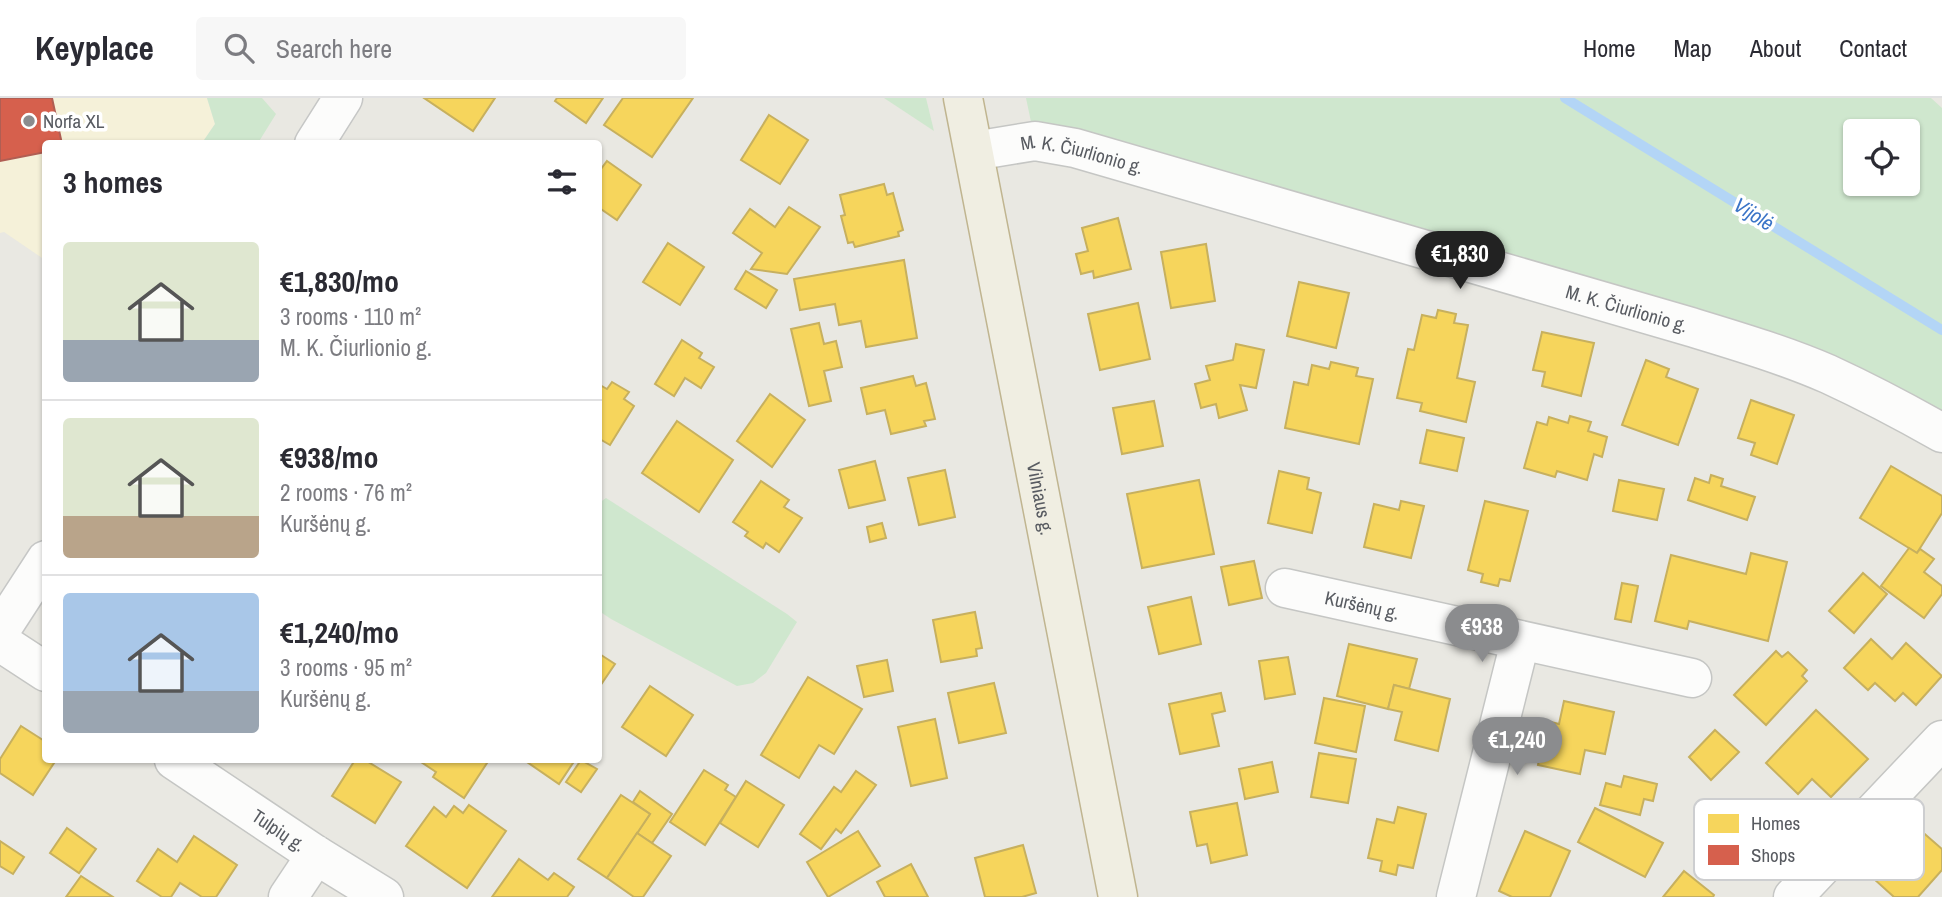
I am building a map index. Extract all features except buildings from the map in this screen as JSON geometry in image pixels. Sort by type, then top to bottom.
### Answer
[{"type":"highway","name":"Vilniaus g.","points":[[963,98],[1118,897]]},
{"type":"street","points":[[317,140],[343,98]]},
{"type":"street","name":"M. K. Čiurlionio g.","points":[[974,151],[1035,141],[1075,148],[1691,327],[1826,373],[1942,433]]},
{"type":"street","points":[[0,631],[42,566]]},
{"type":"street","name":"Kuršėnų g.","points":[[1285,589],[1692,678]]},
{"type":"street","points":[[0,642],[42,669]]},
{"type":"street","points":[[1456,897],[1520,642]]},
{"type":"street","points":[[1886,799],[1942,740]]},
{"type":"street","name":"Tulpių g.","points":[[178,763],[384,897]]},
{"type":"street","points":[[288,897],[316,855]]},
{"type":"street","points":[[1793,897],[1809,880]]},
{"type":"shaded area","points":[[0,98],[207,98],[215,124],[204,140],[42,140],[42,258],[4,232],[0,233]]},
{"type":"green space","points":[[207,98],[262,98],[276,114],[260,140],[204,140],[215,124]]},
{"type":"green space","points":[[884,98],[926,98],[934,131]]},
{"type":"green space","points":[[1026,98],[1931,98],[1942,108],[1942,433],[1890,403],[1035,141]]},
{"type":"green space","points":[[606,498],[797,622],[766,673],[753,683],[737,686],[602,613],[602,501]]},
{"type":"waterway","name":"Vijolė","points":[[1565,98],[1942,330]]},
{"type":"place","name":"Norfa XL","points":[[29,121]]}]
